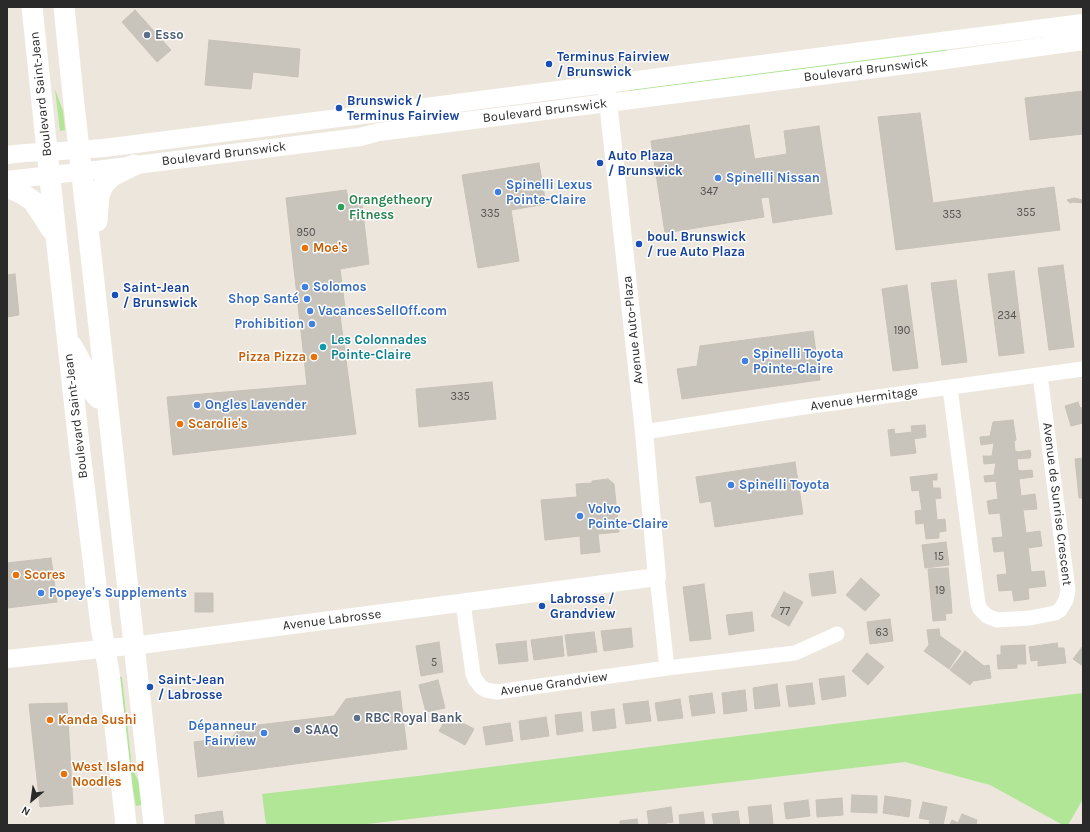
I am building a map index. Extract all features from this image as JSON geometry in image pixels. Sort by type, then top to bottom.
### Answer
[{"type":"main road","name":"Boulevard Saint-Jean","points":[[32,7],[67,336],[101,626],[110,673],[126,825]]},
{"type":"main road","points":[[64,7],[154,825]]},
{"type":"main road","points":[[94,273],[98,195],[108,179],[134,165]]},
{"type":"main road","points":[[7,187],[21,193],[33,201],[56,236]]},
{"type":"main road","points":[[67,336],[90,379],[95,395],[101,399],[107,399]]},
{"type":"street","name":"Boulevard Brunswick","points":[[7,155],[104,148],[1083,23]]},
{"type":"street","name":"Boulevard Brunswick","points":[[7,180],[360,137],[379,132],[946,60],[1083,41]]},
{"type":"street","name":"Avenue Auto-Plaza","points":[[606,83],[644,432],[657,577]]},
{"type":"street","name":"Avenue Hermitage","points":[[644,432],[796,408],[1083,369]]},
{"type":"street","name":"Avenue de Sunrise Crescent","points":[[950,388],[978,604],[980,609],[987,616],[997,620],[1030,618],[1055,613],[1060,610],[1066,600],[1068,590],[1040,375]]},
{"type":"street","name":"Avenue Labrosse","points":[[7,659],[105,649],[657,577]]},
{"type":"street","points":[[657,577],[667,668]]},
{"type":"street","name":"Avenue Grandview","points":[[463,603],[473,674],[478,684],[491,692],[667,668],[795,653],[837,634]]},
{"type":"green space","points":[[947,49],[946,51],[629,91],[629,89]]},
{"type":"green space","points":[[55,89],[63,111],[65,130],[60,131]]},
{"type":"green space","points":[[120,677],[122,677],[132,768],[139,782],[142,805],[136,806],[133,790]]},
{"type":"green space","points":[[1083,693],[1083,799],[1068,825],[1063,825],[990,785],[905,762],[358,825],[266,825],[262,794]]},
{"type":"building","points":[[135,10],[171,50],[157,62],[122,22]]},
{"type":"building","points":[[209,40],[300,49],[298,77],[253,72],[251,89],[205,85]]},
{"type":"building","points":[[1083,91],[1083,134],[1030,140],[1025,98]]},
{"type":"building","points":[[920,113],[933,203],[1054,187],[1060,230],[896,250],[878,117]]},
{"type":"building","points":[[749,125],[764,217],[665,233],[651,141]]},
{"type":"building","points":[[819,126],[832,214],[773,223],[769,197],[761,198],[755,159],[787,154],[784,131]]},
{"type":"building","points":[[539,163],[546,204],[511,210],[519,261],[478,268],[462,175]]},
{"type":"building","name":"Les Colonnades Pointe-Claire","points":[[346,190],[348,198],[361,196],[369,264],[340,269],[345,308],[339,308],[356,434],[173,455],[167,397],[307,385],[286,198]]},
{"type":"building","points":[[1074,198],[1083,200],[1083,203],[1070,203],[1067,200]]},
{"type":"building","points":[[1063,265],[1074,347],[1049,350],[1038,268]]},
{"type":"building","points":[[1014,271],[1024,353],[999,356],[988,274]]},
{"type":"building","points":[[15,274],[19,315],[7,317],[7,275]]},
{"type":"building","points":[[956,280],[967,362],[942,365],[931,283]]},
{"type":"building","points":[[907,285],[918,368],[893,371],[882,289]]},
{"type":"building","points":[[813,331],[820,380],[682,399],[677,369],[697,366],[700,346]]},
{"type":"building","points":[[492,382],[496,419],[419,427],[416,389]]},
{"type":"building","points":[[1078,402],[1080,408],[1083,407],[1083,423],[1071,426],[1065,406]]},
{"type":"building","points":[[1013,420],[1016,440],[1014,441],[1015,451],[1019,452],[1030,450],[1031,455],[1030,458],[1017,459],[1018,470],[1032,470],[1033,477],[1019,479],[1021,496],[1035,494],[1037,509],[1023,510],[1026,533],[1040,531],[1042,546],[1028,548],[1031,572],[1044,571],[1046,586],[1028,588],[1029,599],[1014,601],[1012,590],[999,591],[997,575],[1007,574],[1004,551],[994,552],[992,538],[1003,537],[1000,513],[989,514],[987,501],[998,499],[996,481],[985,482],[984,476],[994,475],[996,463],[984,464],[983,456],[992,456],[994,443],[981,445],[980,437],[990,436],[993,422]]},
{"type":"building","points":[[925,425],[926,437],[914,439],[916,453],[891,456],[888,430],[894,429],[895,434],[912,432],[911,426]]},
{"type":"building","points":[[1083,458],[1083,498],[1079,498],[1075,459]]},
{"type":"building","points":[[795,462],[803,514],[715,527],[711,501],[700,503],[696,477]]},
{"type":"building","points":[[937,474],[937,480],[932,480],[933,488],[940,488],[941,498],[935,499],[937,520],[945,519],[946,531],[939,532],[939,538],[926,539],[924,523],[916,524],[915,511],[922,510],[919,490],[912,491],[910,477]]},
{"type":"building","name":"Volvo Pointe-Claire","points":[[608,479],[614,484],[619,532],[598,534],[600,552],[581,554],[580,536],[545,540],[541,500],[577,497],[576,484],[592,483],[592,481]]},
{"type":"building","points":[[946,542],[949,565],[925,568],[922,545]]},
{"type":"building","points":[[51,558],[57,602],[7,608],[7,563]]},
{"type":"building","points":[[948,568],[952,613],[945,614],[946,620],[933,621],[928,569]]},
{"type":"building","points":[[833,571],[836,593],[812,596],[809,574]]},
{"type":"building","points":[[861,578],[880,595],[865,611],[846,595]]},
{"type":"building","points":[[704,584],[711,639],[690,641],[683,587]]},
{"type":"building","points":[[784,592],[803,602],[789,626],[771,616]]},
{"type":"building","points":[[195,593],[213,593],[213,612],[195,612]]},
{"type":"building","points":[[752,612],[754,631],[729,635],[726,615]]},
{"type":"building","points":[[890,619],[893,641],[870,644],[867,622]]},
{"type":"building","points":[[631,628],[633,647],[604,651],[601,631]]},
{"type":"building","points":[[939,629],[940,636],[961,651],[949,669],[924,651],[929,645],[927,630]]},
{"type":"building","points":[[594,632],[597,652],[568,656],[565,635]]},
{"type":"building","points":[[562,636],[564,656],[534,660],[531,640]]},
{"type":"building","points":[[526,641],[528,661],[499,664],[496,644]]},
{"type":"building","points":[[439,642],[443,672],[421,676],[416,646]]},
{"type":"building","points":[[1057,643],[1058,648],[1064,648],[1066,663],[1038,666],[1038,660],[1031,661],[1029,647]]},
{"type":"building","points":[[1025,645],[1026,664],[1017,664],[1017,668],[998,669],[997,655],[1001,655],[1001,646]]},
{"type":"building","points":[[1083,646],[1083,666],[1073,659]]},
{"type":"building","points":[[965,651],[984,666],[989,665],[991,678],[973,681],[970,685],[950,670]]},
{"type":"building","points":[[867,653],[884,667],[868,685],[852,671]]},
{"type":"building","points":[[844,676],[846,696],[822,700],[819,679]]},
{"type":"building","points":[[438,680],[445,708],[426,712],[419,685]]},
{"type":"building","points":[[812,683],[815,704],[789,707],[786,686]]},
{"type":"building","points":[[777,684],[780,706],[755,709],[753,688]]},
{"type":"building","points":[[745,690],[747,711],[724,714],[722,693]]},
{"type":"building","points":[[400,691],[407,749],[198,777],[194,742],[232,737],[241,727],[334,716],[346,699]]},
{"type":"building","points":[[712,693],[715,713],[692,716],[689,696]]},
{"type":"building","points":[[680,699],[683,718],[658,721],[655,703]]},
{"type":"building","points":[[648,701],[651,721],[626,724],[623,704]]},
{"type":"building","points":[[67,703],[73,804],[40,807],[29,704]]},
{"type":"building","points":[[614,709],[616,728],[593,731],[591,712]]},
{"type":"building","points":[[581,712],[583,731],[557,735],[555,715]]},
{"type":"building","points":[[448,715],[474,729],[465,745],[439,731]]},
{"type":"building","points":[[546,717],[549,736],[521,740],[519,721]]},
{"type":"building","points":[[510,723],[513,741],[486,745],[483,727]]},
{"type":"building","points":[[852,795],[877,796],[877,813],[851,812]]},
{"type":"building","points":[[885,796],[911,800],[909,817],[883,813]]},
{"type":"building","points":[[842,798],[843,815],[817,817],[816,800]]},
{"type":"building","points":[[808,800],[810,816],[786,819],[784,803]]},
{"type":"building","points":[[923,802],[947,807],[943,825],[929,823],[930,820],[919,818]]},
{"type":"building","points":[[771,805],[773,824],[750,825],[748,807]]},
{"type":"building","points":[[671,807],[673,822],[666,823],[666,825],[649,825],[647,811]]},
{"type":"building","points":[[222,811],[224,824],[196,825],[195,815]]},
{"type":"building","points":[[738,811],[740,825],[714,825],[712,814]]},
{"type":"building","points":[[703,812],[705,825],[680,825],[679,815]]},
{"type":"building","points":[[962,814],[977,820],[976,825],[950,825],[952,820],[958,823]]},
{"type":"building","points":[[637,819],[638,825],[620,825],[620,821]]},
{"type":"place","name":"Esso","points":[[147,35]]},
{"type":"place","name":"Terminus Fairview / Brunswick","points":[[549,64]]},
{"type":"place","name":"Brunswick / Terminus Fairview","points":[[339,108]]},
{"type":"place","name":"Auto Plaza / Brunswick","points":[[600,163]]},
{"type":"place","name":"Spinelli Nissan","points":[[718,178]]},
{"type":"place","name":"Spinelli Lexus Pointe-Claire","points":[[498,192]]},
{"type":"place","name":"Orangetheory Fitness","points":[[341,207]]},
{"type":"place","name":"boul. Brunswick / rue Auto Plaza","points":[[639,244]]},
{"type":"place","name":"Moe's","points":[[305,248]]},
{"type":"place","name":"Solomos","points":[[305,287]]},
{"type":"place","name":"Saint-Jean / Brunswick","points":[[115,295]]},
{"type":"place","name":"Shop Santé","points":[[307,299]]},
{"type":"place","name":"VacancesSellOff.com","points":[[310,311]]},
{"type":"place","name":"Prohibition","points":[[312,324]]},
{"type":"place","name":"Les Colonnades Pointe-Claire","points":[[323,347]]},
{"type":"place","name":"Pizza Pizza","points":[[314,357]]},
{"type":"place","name":"Spinelli Toyota Pointe-Claire","points":[[745,361]]},
{"type":"place","name":"Ongles Lavender","points":[[197,405]]},
{"type":"place","name":"Scarolie's","points":[[180,424]]},
{"type":"place","name":"Spinelli Toyota","points":[[731,485]]},
{"type":"place","name":"Volvo Pointe-Claire","points":[[580,516]]},
{"type":"place","name":"Scores","points":[[16,575]]},
{"type":"place","name":"Popeye's Supplements","points":[[41,593]]},
{"type":"place","name":"Labrosse / Grandview","points":[[542,606]]},
{"type":"place","name":"Saint-Jean / Labrosse","points":[[150,687]]},
{"type":"place","name":"RBC Royal Bank","points":[[357,718]]},
{"type":"place","name":"Kanda Sushi","points":[[50,720]]},
{"type":"place","name":"SAAQ","points":[[297,730]]},
{"type":"place","name":"Dépanneur Fairview","points":[[264,733]]},
{"type":"place","name":"West Island Noodles","points":[[64,774]]}]
